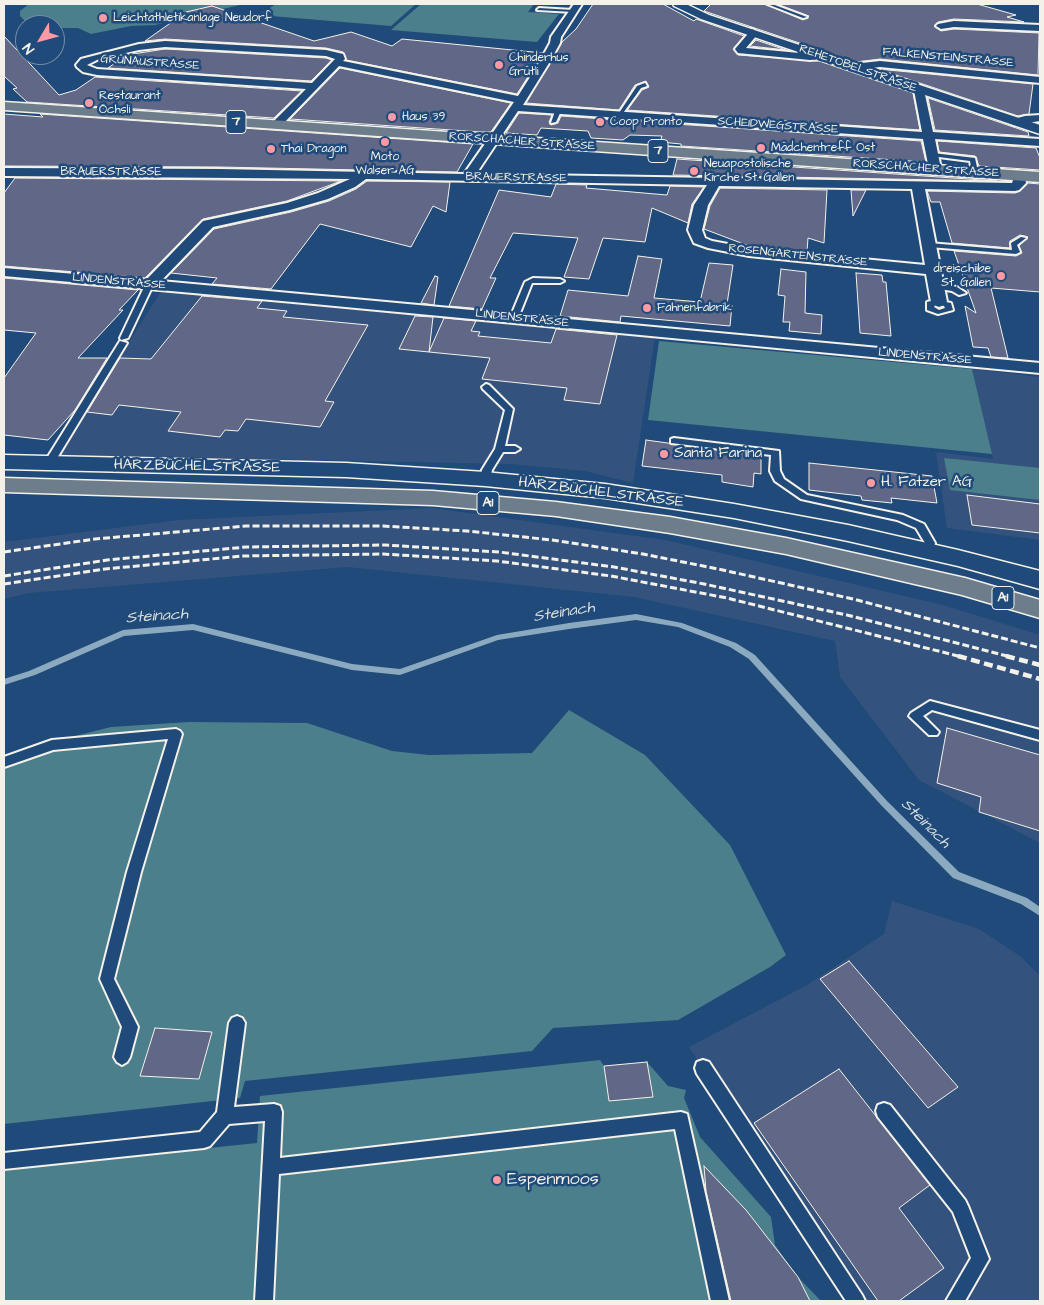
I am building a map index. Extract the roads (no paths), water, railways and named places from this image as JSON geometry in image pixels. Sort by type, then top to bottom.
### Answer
[{"type":"main road","name":"RORSCHACHER STRASSE","points":[[4,106],[494,140],[934,162],[975,172],[1040,177]]},
{"type":"main road","name":"A1","points":[[4,485],[433,498],[556,509],[670,525],[786,546],[965,587],[1040,609]]},
{"type":"street","name":"REHETOBELSTRASSE","points":[[678,4],[705,16],[1040,130]]},
{"type":"street","points":[[468,177],[544,63],[555,43],[556,37],[575,7]]},
{"type":"street","points":[[941,26],[954,24],[1040,28]]},
{"type":"street","points":[[751,32],[752,35],[740,49],[744,52],[810,57],[822,56]]},
{"type":"street","name":"GRÜNAUSTRASSE","points":[[314,86],[96,72],[87,70],[81,65],[85,61],[104,55],[139,47],[165,44],[326,53],[339,56],[338,63]]},
{"type":"street","points":[[276,125],[338,63]]},
{"type":"street","name":"SCHEIDWEGSTRASSE","points":[[338,63],[518,104],[558,111],[596,111],[619,115],[1040,143]]},
{"type":"street","name":"FALKENSTEINSTRASSE","points":[[853,67],[880,64],[1040,80]]},
{"type":"street","points":[[919,90],[934,162]]},
{"type":"street","points":[[1014,122],[1040,118]]},
{"type":"street","name":"BRAUERSTRASSE","points":[[4,172],[712,181],[918,187],[1015,187],[1020,183],[1020,175]]},
{"type":"street","points":[[149,285],[208,224],[290,206],[324,196],[364,176]]},
{"type":"street","name":"ROSENGARTENSTRASSE","points":[[712,181],[713,186],[701,204],[695,230],[699,240],[708,244],[727,250],[933,270]]},
{"type":"street","points":[[918,187],[939,302]]},
{"type":"street","name":"LINDENSTRASSE","points":[[4,272],[1040,368]]},
{"type":"street","name":"HARZBÜCHELSTRASSE","points":[[4,462],[346,470],[485,478],[605,491],[734,510],[848,533],[928,551],[1040,580]]},
{"type":"lane","points":[[769,4],[805,17]]},
{"type":"lane","points":[[539,8],[575,7]]},
{"type":"lane","points":[[619,115],[639,87],[645,85]]},
{"type":"lane","points":[[553,122],[558,111]]},
{"type":"lane","points":[[929,246],[1016,252],[1013,244],[1022,238]]},
{"type":"lane","points":[[514,318],[529,282],[533,280],[560,281]]},
{"type":"lane","points":[[50,464],[124,341],[149,285]]},
{"type":"lane","points":[[936,286],[954,289],[962,293]]},
{"type":"lane","points":[[485,478],[487,470],[500,449],[509,409],[486,387]]},
{"type":"lane","points":[[674,441],[776,453],[775,471],[780,481],[804,497],[900,517],[920,526],[930,543],[928,551]]},
{"type":"lane","points":[[500,449],[515,449]]},
{"type":"lane","points":[[933,732],[915,716],[930,705],[1040,735]]},
{"type":"lane","points":[[4,762],[52,744],[176,734],[134,872],[107,979],[130,1027],[122,1057]]},
{"type":"lane","points":[[4,1161],[204,1140],[225,1116],[237,1022]]},
{"type":"lane","points":[[703,1068],[856,1301]]},
{"type":"lane","points":[[884,1111],[959,1206],[980,1259],[955,1301]]},
{"type":"lane","points":[[225,1116],[274,1112],[264,1301]]},
{"type":"lane","points":[[271,1167],[681,1120],[720,1301]]},
{"type":"waterway","name":"Steinach","points":[[4,682],[32,673],[123,633],[193,627],[352,667],[400,672],[497,638],[636,617],[679,625],[733,645],[752,657],[884,803],[956,875],[1024,901],[1040,912]]},
{"type":"railway","points":[[4,552],[95,539],[246,526],[383,526],[467,531],[552,540],[643,554],[718,569],[853,599],[1040,648]]},
{"type":"railway","points":[[4,576],[107,560],[246,547],[385,545],[499,552],[614,567],[704,584],[847,615],[1011,657]]},
{"type":"railway","points":[[4,584],[105,569],[243,556],[383,554],[497,561],[611,576],[727,598],[962,657]]},
{"type":"railway","points":[[958,656],[1040,679]]},
{"type":"railway","points":[[1006,656],[1040,665]]},
{"type":"place","name":"Leichtathletikanlage Neudorf","points":[[103,18]]},
{"type":"place","name":"Chinderhus Grütli","points":[[499,65]]},
{"type":"place","name":"Restaurant Öchsli","points":[[89,103]]},
{"type":"place","name":"Haus 39","points":[[392,117]]},
{"type":"place","name":"Coop Pronto","points":[[600,122]]},
{"type":"place","name":"Moto Walser AG","points":[[385,142]]},
{"type":"place","name":"Mädchentreff Ost","points":[[761,148]]},
{"type":"place","name":"Thai Dragon","points":[[271,149]]},
{"type":"place","name":"Neuapostolische Kirche St. Gallen","points":[[694,171]]},
{"type":"place","name":"dreischiibe St. Gallen","points":[[1001,276]]},
{"type":"place","name":"Fahnenfabrik","points":[[647,308]]},
{"type":"place","name":"Santa Farina","points":[[664,454]]},
{"type":"place","name":"H. Fatzer AG","points":[[871,483]]},
{"type":"place","name":"Espenmoos","points":[[497,1180]]}]
